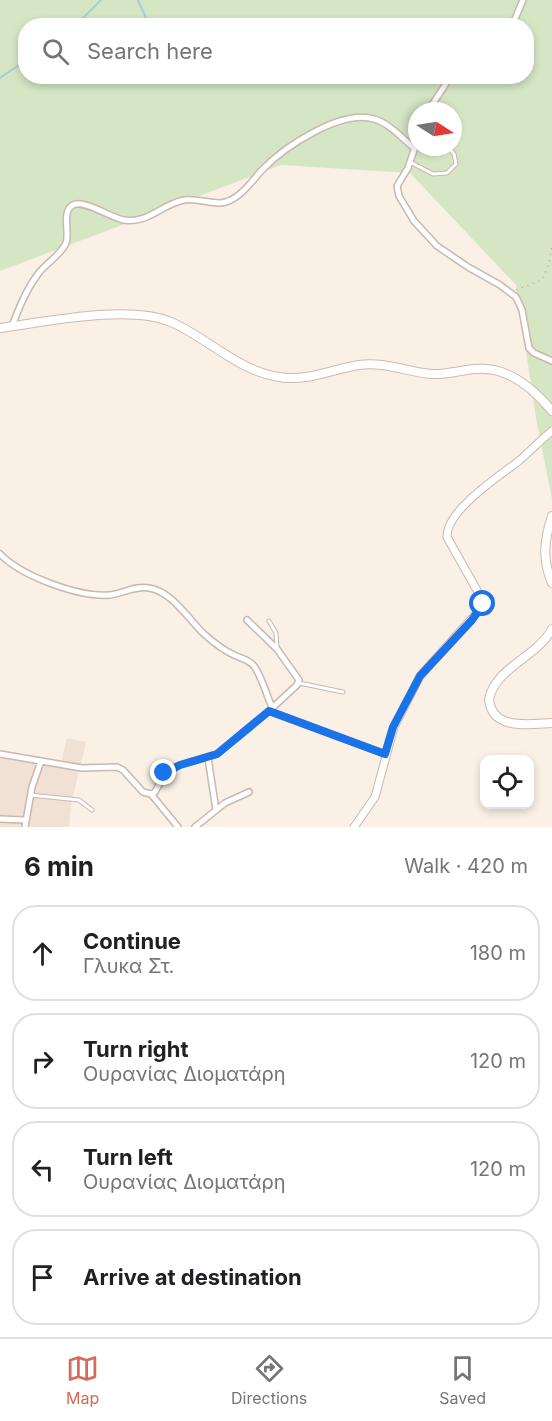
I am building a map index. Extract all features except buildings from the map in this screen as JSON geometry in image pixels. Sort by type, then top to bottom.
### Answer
[{"type":"main road","points":[[0,328],[110,315],[149,316],[174,324],[215,350],[257,371],[273,376],[292,379],[313,377],[368,364],[431,374],[490,369],[500,371],[519,381],[535,392],[552,411]]},
{"type":"main road","points":[[552,516],[544,543],[544,552],[545,564],[552,583]]},
{"type":"main road","points":[[552,629],[542,643],[496,682],[489,699],[493,713],[506,723],[516,725],[552,723]]},
{"type":"street","points":[[515,18],[523,0]]},
{"type":"street","points":[[434,102],[445,84]]},
{"type":"street","points":[[12,326],[21,302],[39,273],[66,243],[67,214],[73,205],[84,204],[118,219],[129,221],[147,217],[171,204],[187,199],[226,202],[237,196],[277,156],[291,146],[323,128],[350,118],[367,117],[377,120],[388,125],[408,143]]},
{"type":"street","points":[[412,156],[397,189],[414,221],[445,252],[510,292],[520,304],[529,348],[534,353],[552,361]]},
{"type":"street","points":[[354,827],[375,797],[393,727],[420,676],[472,620],[483,604],[450,544],[447,533],[449,525],[486,485],[552,431]]},
{"type":"street","points":[[0,554],[24,570],[61,586],[92,594],[113,595],[143,587],[156,590],[180,608],[220,647],[254,665],[271,709],[385,754]]},
{"type":"street","points":[[151,794],[157,789],[162,775],[171,769],[217,754],[299,683],[298,678],[277,649],[247,620]]},
{"type":"street","points":[[0,754],[82,768],[120,767],[143,792],[151,794],[178,827]]},
{"type":"street","points":[[208,758],[216,810]]},
{"type":"street","points":[[0,819],[25,824],[30,795],[41,761]]},
{"type":"street","points":[[195,827],[216,810],[249,792]]},
{"type":"lane","points":[[410,162],[433,174],[447,173],[456,164],[454,156]]},
{"type":"lane","points":[[269,621],[276,633],[277,649]]},
{"type":"lane","points":[[299,683],[343,692]]},
{"type":"lane","points":[[30,795],[79,800],[92,810]]},
{"type":"path","points":[[510,292],[542,280],[549,264],[552,246]]},
{"type":"shaded area","points":[[67,738],[86,742],[71,805],[69,827],[0,827],[0,753],[61,763]]},
{"type":"green space","points":[[0,0],[552,0],[552,499],[537,424],[516,285],[410,173],[281,165],[0,271]]},
{"type":"waterway","points":[[83,18],[101,0]]},
{"type":"waterway","points":[[138,0],[146,18]]},
{"type":"waterway","points":[[0,78],[18,66]]},
{"type":"route","points":[[164,773],[180,765],[217,754],[269,711],[385,754],[393,727],[410,699],[420,676],[472,620],[483,604]]}]
